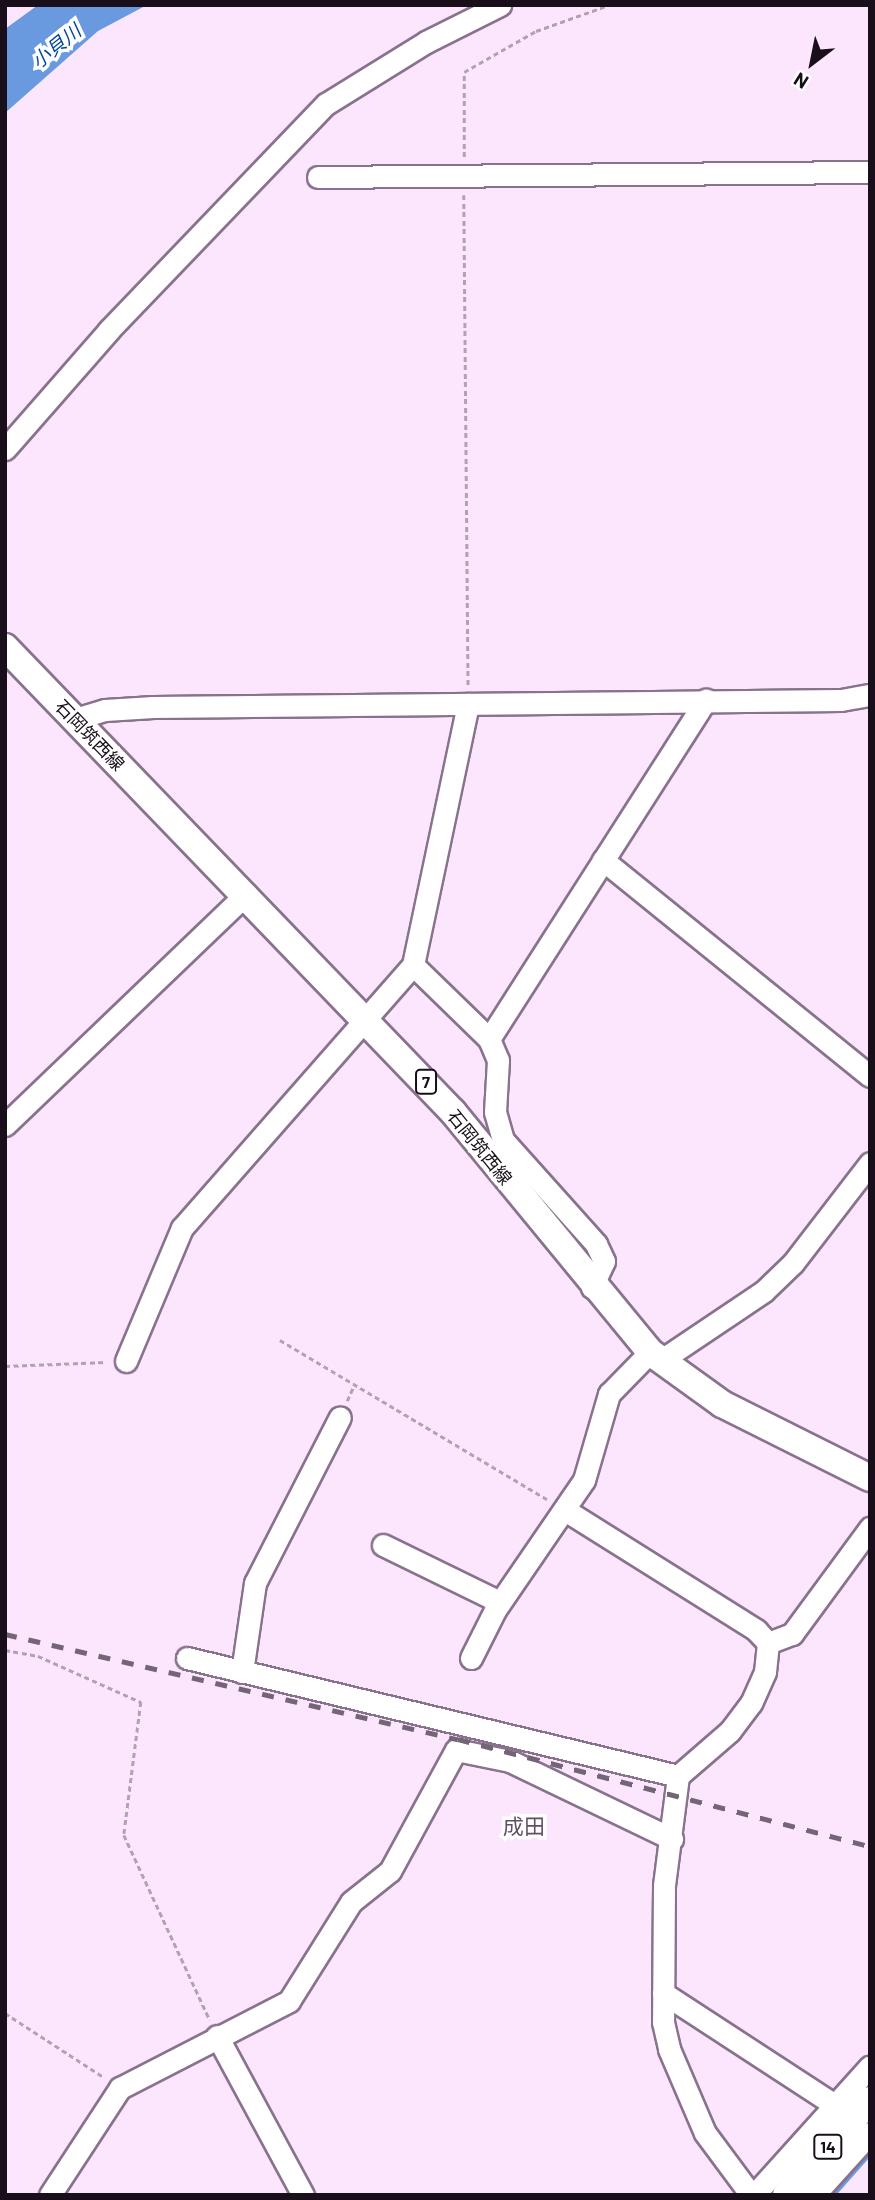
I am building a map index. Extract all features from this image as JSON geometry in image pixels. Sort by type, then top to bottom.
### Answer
[{"type":"main road","name":"石岡筑西線","points":[[5,647],[364,1016],[453,1112],[592,1287],[655,1357],[722,1404],[870,1478]]},
{"type":"main road","name":"14","points":[[786,2195],[870,2100]]},
{"type":"street","points":[[5,449],[109,330],[326,104],[426,42],[500,5]]},
{"type":"street","points":[[317,177],[870,172]]},
{"type":"street","points":[[75,719],[105,710],[153,707],[841,700],[870,695]]},
{"type":"street","points":[[489,1039],[706,700]]},
{"type":"street","points":[[126,1361],[182,1228],[364,1016],[413,965],[468,704]]},
{"type":"street","points":[[603,860],[870,1076]]},
{"type":"street","points":[[5,1125],[246,894]]},
{"type":"street","points":[[413,965],[489,1039],[498,1060],[495,1112],[503,1140],[596,1244],[604,1261],[592,1287]]},
{"type":"street","points":[[471,1658],[500,1602],[565,1510],[592,1464],[598,1422],[609,1394],[655,1357],[764,1292],[802,1253],[870,1163]]},
{"type":"street","points":[[242,1672],[255,1583],[340,1417]]},
{"type":"street","points":[[565,1510],[756,1630],[768,1643],[765,1672],[751,1703],[730,1731],[678,1776],[664,1886],[663,2022],[680,2082],[705,2133],[752,2195],[870,2066]]},
{"type":"street","points":[[768,1643],[792,1634],[861,1559],[870,1528]]},
{"type":"street","points":[[383,1545],[500,1602]]},
{"type":"street","points":[[187,1658],[678,1776]]},
{"type":"street","points":[[50,2195],[120,2088],[289,2001],[351,1902],[390,1871],[456,1750],[510,1761],[672,1839]]},
{"type":"street","points":[[663,1993],[835,2105]]},
{"type":"street","points":[[217,2036],[303,2195]]},
{"type":"street","points":[[814,2195],[870,2133]]},
{"type":"path","points":[[468,704],[464,72],[536,31],[609,5]]},
{"type":"path","points":[[280,1340],[565,1510]]},
{"type":"path","points":[[5,1366],[126,1361]]},
{"type":"path","points":[[5,1650],[37,1656],[141,1702],[124,1835],[217,2036]]},
{"type":"path","points":[[5,2013],[120,2088]]},
{"type":"water","name":"小貝川","points":[[38,5],[147,5],[98,31],[5,113],[5,29]]},
{"type":"waterway","points":[[832,2195],[870,2152]]},
{"type":"railway","points":[[5,1634],[458,1739],[870,1846]]},
{"type":"district","name":"成田","points":[[524,1826]]}]
